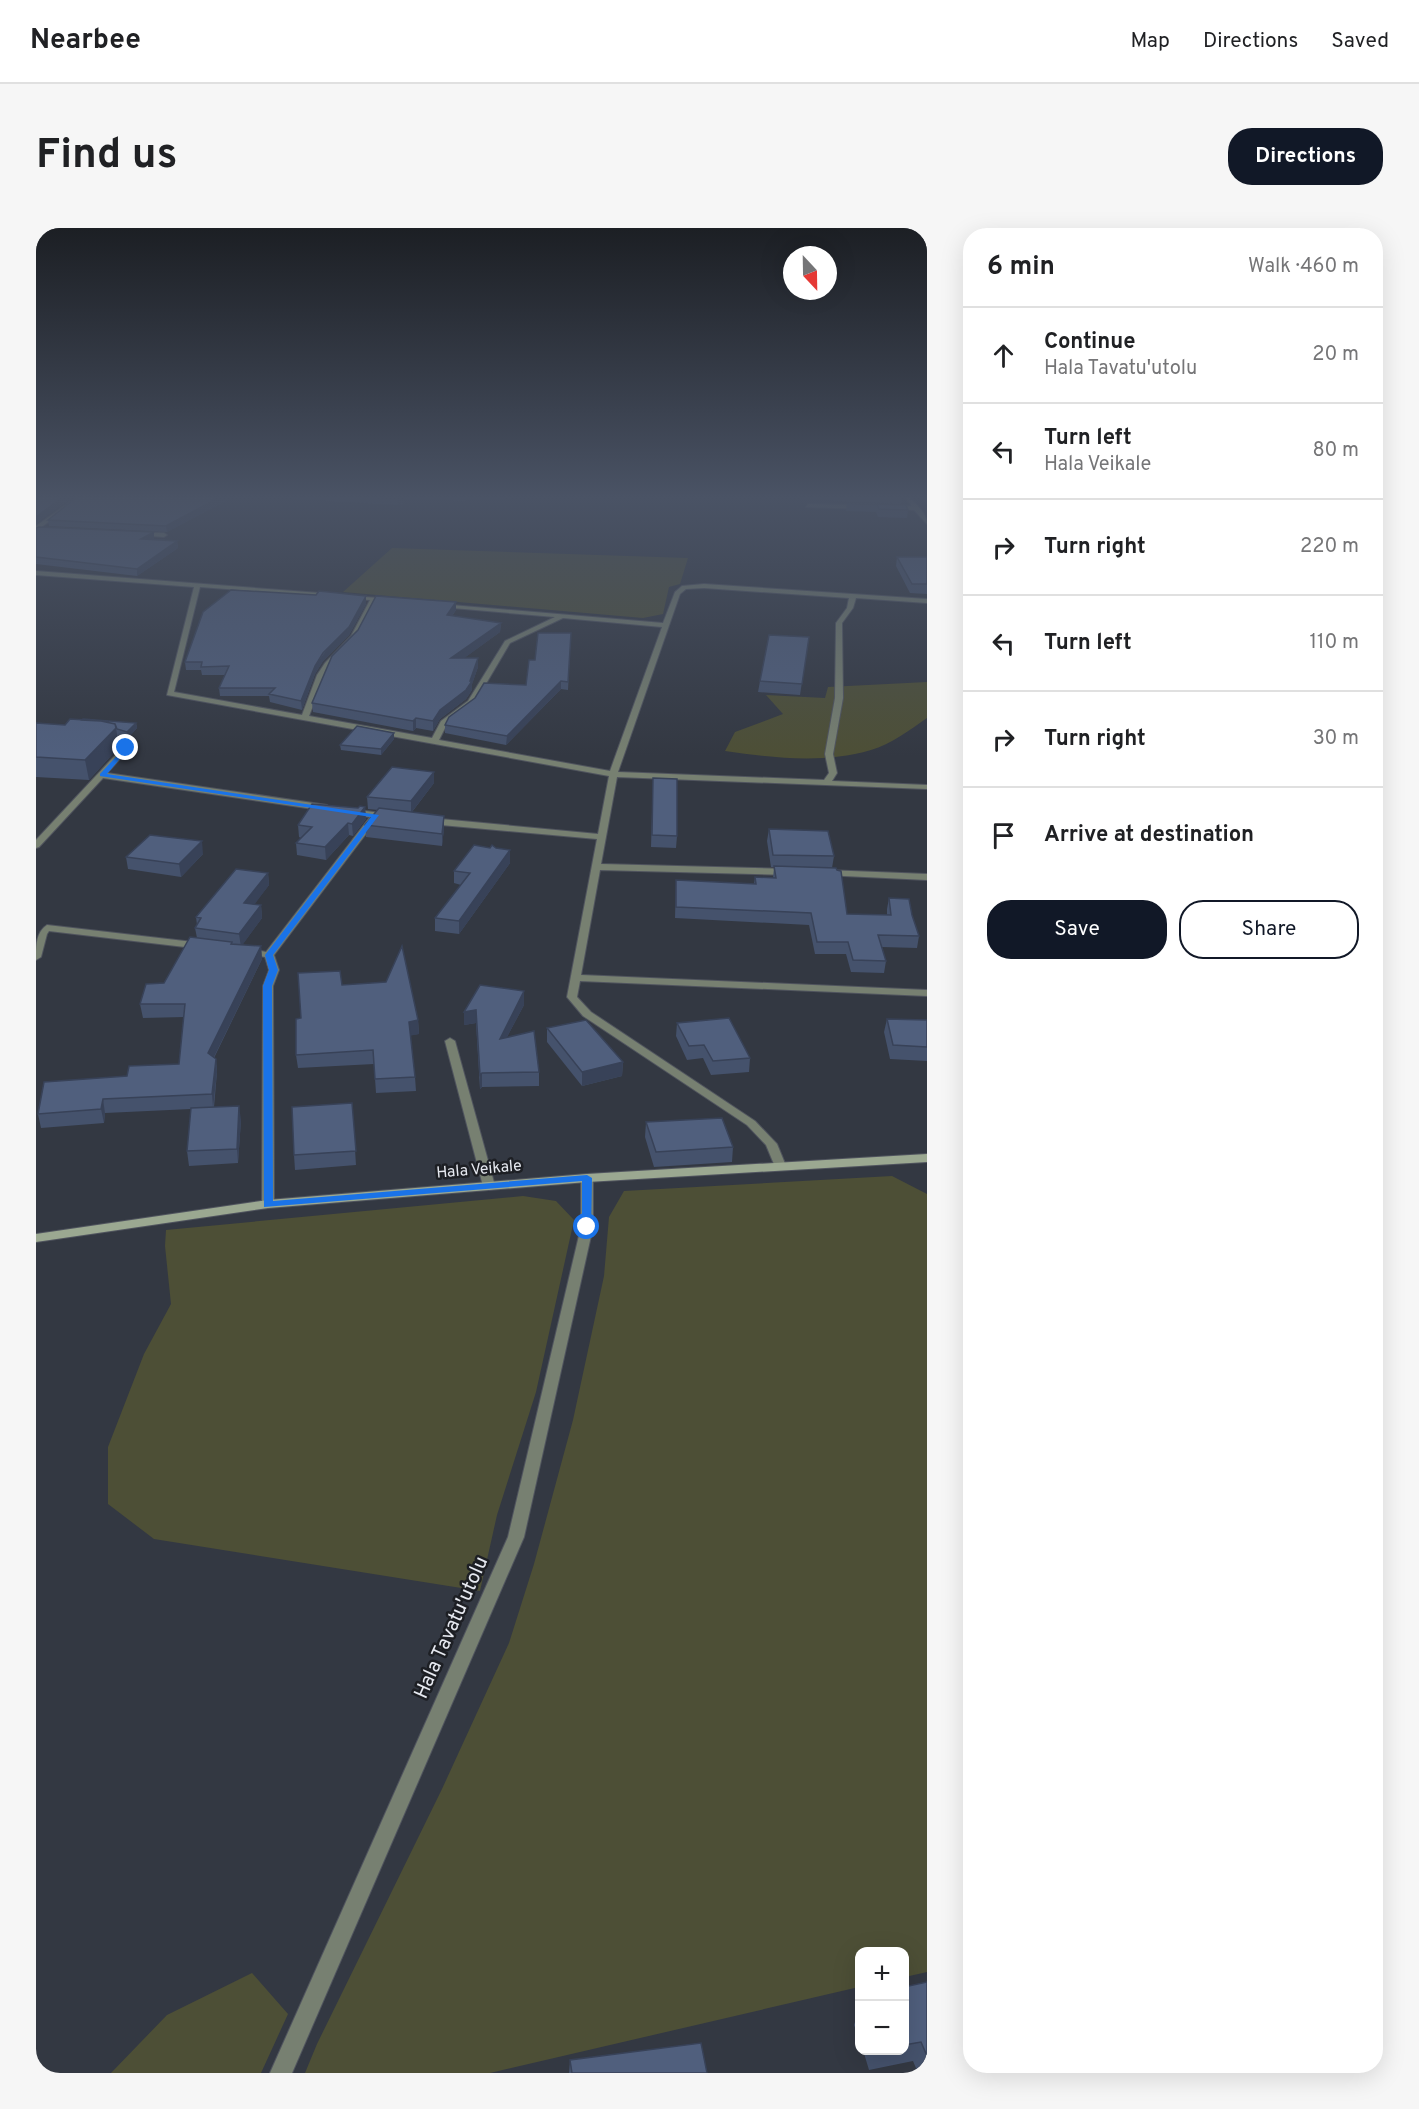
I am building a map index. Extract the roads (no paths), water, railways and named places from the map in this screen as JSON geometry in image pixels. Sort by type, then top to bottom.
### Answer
[{"type":"street","points":[[185,583],[398,601]]},
{"type":"street","points":[[198,584],[170,693],[613,774],[927,787]]},
{"type":"street","points":[[780,1166],[771,1144],[751,1123],[587,1014],[572,997],[613,774],[677,593],[684,587],[705,586],[927,601]]},
{"type":"street","points":[[827,782],[833,772],[829,754],[839,698],[839,623],[850,608],[853,596]]},
{"type":"street","points":[[305,717],[321,675],[328,663],[354,637],[374,598]]},
{"type":"street","points":[[433,604],[667,625]]},
{"type":"street","points":[[434,741],[444,723],[471,702],[507,642],[564,616]]},
{"type":"street","points":[[36,844],[126,748],[123,740],[92,735]]},
{"type":"street","points":[[102,775],[399,818]]},
{"type":"street","points":[[269,955],[376,815]]},
{"type":"street","points":[[423,820],[601,837]]},
{"type":"street","points":[[595,867],[797,873]]},
{"type":"street","points":[[821,873],[927,877]]},
{"type":"street","points":[[36,957],[42,934],[41,927],[209,947]]},
{"type":"street","points":[[230,949],[269,955]]},
{"type":"street","points":[[268,1204],[267,986],[274,970],[269,955]]},
{"type":"street","points":[[576,978],[927,993]]},
{"type":"street","points":[[450,1041],[489,1186]]},
{"type":"street","name":"Hala Veikale","points":[[36,1238],[268,1204],[587,1178],[927,1158]]},
{"type":"street","name":"Hala Tavatu'utolu","points":[[281,2073],[516,1537],[587,1227],[587,1178]]}]
